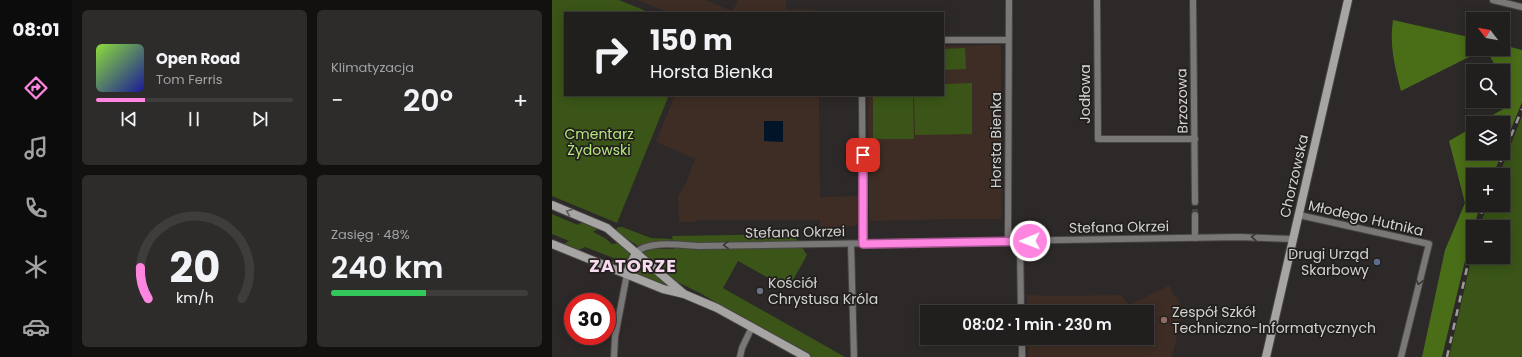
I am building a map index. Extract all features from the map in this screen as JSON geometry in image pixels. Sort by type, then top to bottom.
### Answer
[{"type":"street","name":"Horsta Bienka","points":[[1008,241],[1009,0]]},
{"type":"street","name":"Jodłowa","points":[[1097,0],[1098,139],[1195,139]]},
{"type":"street","name":"Brzozowa","points":[[1193,0],[1195,202]]},
{"type":"street","name":"Chorzowska","points":[[1266,357],[1348,0]]},
{"type":"street","points":[[1493,0],[1522,7]]},
{"type":"street","points":[[944,40],[1008,40]]},
{"type":"street","points":[[862,96],[863,244]]},
{"type":"street","points":[[552,205],[607,228],[684,294]]},
{"type":"street","points":[[1195,214],[1195,238]]},
{"type":"street","name":"Młodego Hutnika","points":[[1299,215],[1429,244],[1401,357]]},
{"type":"street","name":"Stefana Okrzei","points":[[636,253],[640,248],[654,245],[699,246],[863,244],[1246,237],[1293,239]]},
{"type":"street","points":[[1020,241],[1021,305]]},
{"type":"street","points":[[552,244],[663,289],[684,294],[717,308],[806,357]]},
{"type":"street","points":[[851,244],[854,357]]},
{"type":"street","points":[[614,357],[615,337],[627,274],[636,253]]},
{"type":"street","points":[[740,357],[742,348],[752,327]]},
{"type":"street","points":[[1022,345],[1022,357]]},
{"type":"shaded area","points":[[637,0],[705,0],[732,11],[739,0],[786,0],[786,9],[818,10],[818,12],[667,12]]},
{"type":"shaded area","points":[[998,45],[1001,47],[1002,217],[1000,219],[871,221],[869,219],[868,96],[944,96],[944,46]]},
{"type":"shaded area","points":[[675,96],[819,96],[820,197],[858,196],[858,223],[855,226],[820,227],[820,220],[696,220],[696,222],[679,222],[678,196],[685,185],[695,159],[656,142]]},
{"type":"shaded area","name":"Zespół Szkół Techniczno-Informatycznych","points":[[1170,285],[1173,294],[1178,299],[1181,306],[1182,316],[1172,357],[1028,357],[1028,345],[1154,345],[1154,305],[1129,305]]},
{"type":"shaded area","name":"Zespół Szkół Techniczno-Informatycznych","points":[[1027,295],[1121,295],[1129,305],[1027,305]]},
{"type":"green space","name":"Cmentarz Żydowski","points":[[552,0],[619,0],[649,12],[564,12],[564,96],[669,96],[617,223],[552,196]]},
{"type":"green space","points":[[1393,20],[1466,36],[1466,56],[1471,56],[1401,91],[1392,47]]},
{"type":"green space","points":[[1510,47],[1522,50],[1522,102],[1510,132],[1510,116],[1491,116],[1503,108],[1510,108],[1510,64],[1494,64],[1490,56],[1510,56]]},
{"type":"green space","points":[[965,48],[966,69],[944,70],[944,49]]},
{"type":"green space","points":[[972,83],[972,134],[915,135],[914,96],[944,96],[944,84]]},
{"type":"green space","points":[[873,96],[913,96],[914,139],[873,139]]},
{"type":"green space","points":[[1522,116],[1522,357],[1449,357],[1470,264],[1510,264],[1510,220],[1482,220],[1485,212],[1510,212],[1510,168],[1502,168],[1505,160],[1510,160],[1510,147]]},
{"type":"green space","points":[[1466,131],[1466,160],[1499,160],[1496,168],[1466,168],[1466,212],[1478,212],[1476,220],[1466,220],[1466,256],[1442,357],[1422,357],[1445,250],[1465,203],[1449,141]]},
{"type":"green space","points":[[552,214],[578,225],[583,221],[599,228],[593,232],[605,238],[612,244],[619,243],[630,254],[624,267],[622,268],[610,263],[616,259],[585,247],[579,250],[564,244],[569,241],[552,234]]},
{"type":"green space","points":[[618,227],[622,227],[651,238],[672,239],[668,243],[638,246],[615,231]]},
{"type":"green space","points":[[793,234],[807,255],[788,289],[738,261],[723,288],[845,357],[809,357],[700,293],[665,276],[641,254],[650,249],[674,249],[672,236]]},
{"type":"green space","points":[[637,262],[641,262],[666,285],[633,272],[633,266]]},
{"type":"water","points":[[764,121],[783,121],[783,142],[764,141]]},
{"type":"tunnel","points":[[1195,202],[1195,215]]},
{"type":"railway","points":[[1498,168],[1522,109]]},
{"type":"railway","points":[[1479,220],[1482,212]]},
{"type":"railway","points":[[1447,357],[1468,264]]},
{"type":"place","name":"Drugi Urząd Skarbowy","points":[[1377,262]]},
{"type":"place","name":"Kościół Chrystusa Króla","points":[[760,291]]},
{"type":"place","name":"Zespół Szkół Techniczno-Informatycznych","points":[[1164,320]]},
{"type":"district","name":"ZATORZE","points":[[633,265]]},
{"type":"route","points":[[863,155],[863,244],[1030,241]]}]
